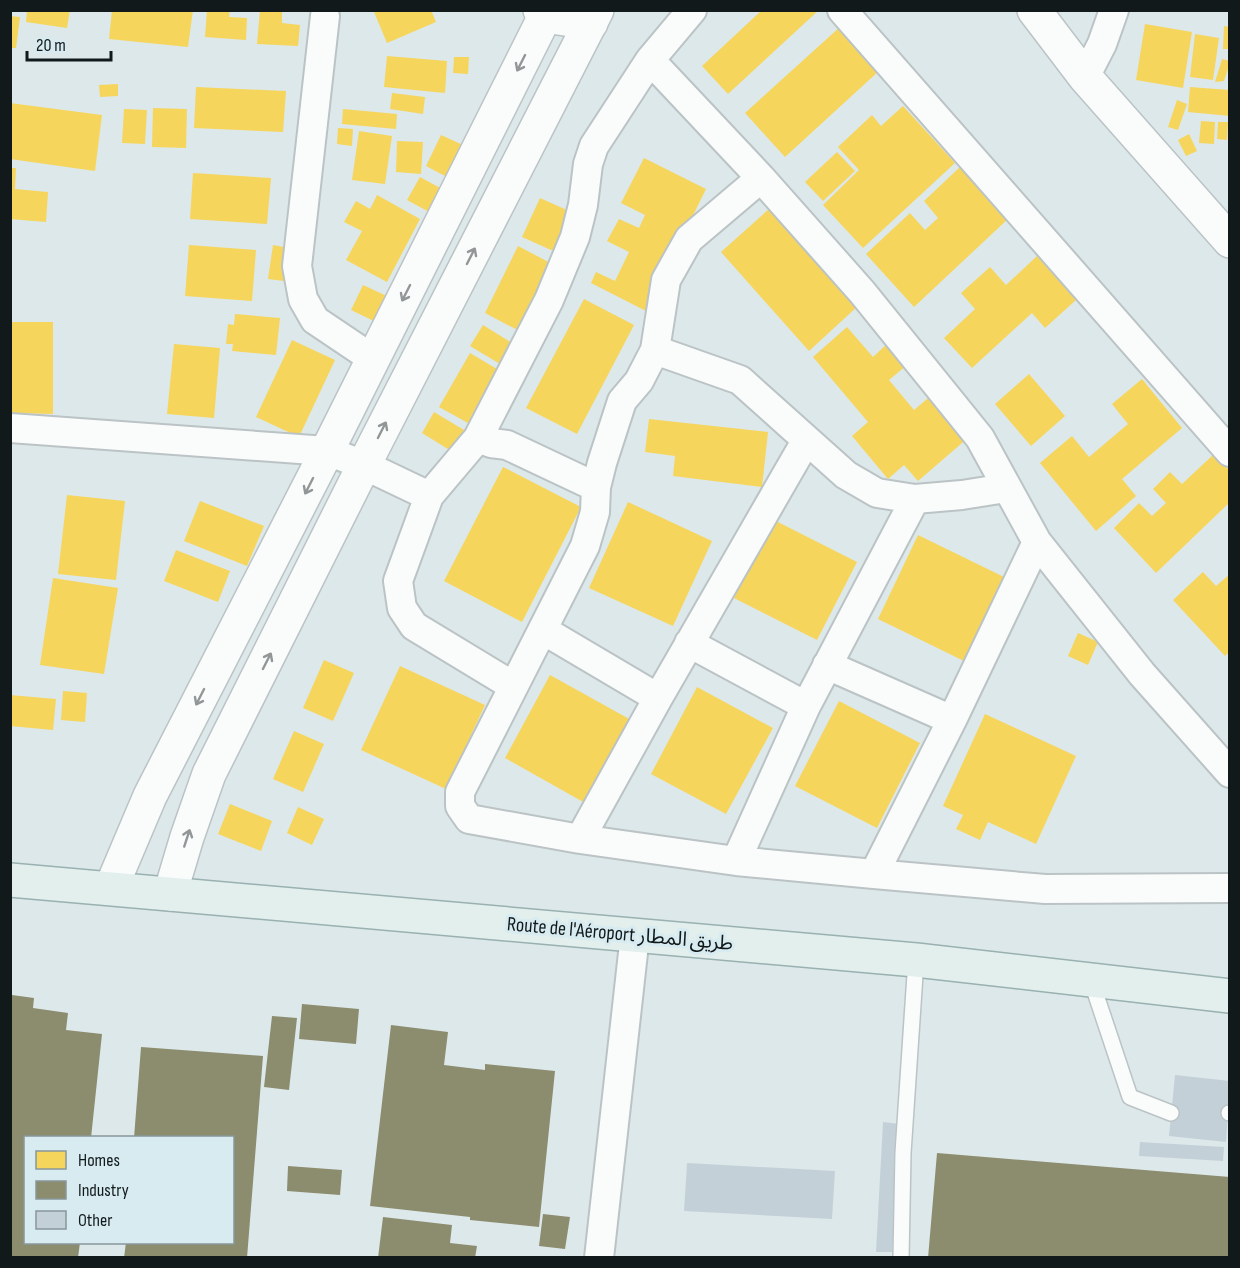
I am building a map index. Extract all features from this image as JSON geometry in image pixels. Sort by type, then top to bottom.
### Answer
[{"type":"main road","points":[[1034,10],[1084,77],[1230,241]]},
{"type":"main road","points":[[111,888],[150,796],[327,451],[544,12],[592,15],[209,774],[186,837],[170,894]]},
{"type":"main road","name":"Route de l'Aéroport طريق المطار","points":[[10,880],[916,960],[1230,996]]},
{"type":"street","points":[[513,686],[414,626],[402,608],[398,581],[429,496],[478,438],[549,300],[575,237],[583,205],[588,164],[594,146],[650,60],[692,10]]},
{"type":"street","points":[[842,10],[1230,452]]},
{"type":"street","points":[[1084,77],[1102,44],[1114,10]]},
{"type":"street","points":[[325,16],[297,266],[303,298],[315,320],[373,359]]},
{"type":"street","points":[[650,60],[761,178],[862,292],[980,438],[1037,542],[1143,674],[1230,773]]},
{"type":"street","points":[[761,178],[689,239],[666,280],[655,350],[639,381],[622,401],[596,487],[595,512],[585,546],[460,792],[460,806],[469,819],[736,861],[1045,889],[1230,888]]},
{"type":"street","points":[[655,350],[740,380],[846,475],[877,493],[915,499],[1006,488]]},
{"type":"street","points":[[10,429],[327,451],[364,465],[429,496]]},
{"type":"street","points":[[478,438],[491,443],[507,445],[596,487]]},
{"type":"street","points":[[580,838],[806,441]]},
{"type":"street","points":[[736,861],[806,706],[915,499]]},
{"type":"street","points":[[874,874],[952,720],[1037,542]]},
{"type":"street","points":[[543,630],[658,698]]},
{"type":"street","points":[[689,644],[806,706]]},
{"type":"street","points":[[827,665],[952,720]]},
{"type":"street","points":[[599,1257],[635,935]]},
{"type":"lane","points":[[901,1257],[903,1153],[916,960]]},
{"type":"lane","points":[[1091,980],[1130,1097],[1171,1113]]},
{"type":"building: Homes","points":[[27,10],[70,10],[67,28],[26,22]]},
{"type":"building: Homes","points":[[112,10],[193,10],[188,47],[109,39]]},
{"type":"building: Homes","points":[[207,10],[230,10],[229,17],[247,18],[246,40],[205,37]]},
{"type":"building: Homes","points":[[260,10],[282,10],[282,23],[300,25],[298,46],[257,44]]},
{"type":"building: Homes","points":[[377,10],[431,10],[436,22],[387,43],[374,12]]},
{"type":"building: Homes","points":[[762,10],[819,10],[728,94],[702,66]]},
{"type":"building: Homes","points":[[10,16],[20,17],[16,48],[10,48]]},
{"type":"building: Homes","points":[[1145,24],[1192,32],[1183,88],[1136,80]]},
{"type":"building: Homes","points":[[841,26],[880,70],[785,157],[745,113]]},
{"type":"building: Homes","points":[[1224,26],[1230,27],[1230,49],[1223,49]]},
{"type":"building: Homes","points":[[1195,34],[1219,38],[1213,80],[1190,77]]},
{"type":"building: Homes","points":[[387,56],[447,61],[445,93],[384,87]]},
{"type":"building: Homes","points":[[454,57],[469,57],[468,74],[453,73]]},
{"type":"building: Homes","points":[[1222,59],[1230,63],[1224,81],[1215,82]]},
{"type":"building: Homes","points":[[118,84],[118,96],[100,97],[99,85]]},
{"type":"building: Homes","points":[[196,87],[286,91],[283,132],[194,128]]},
{"type":"building: Homes","points":[[1190,87],[1230,90],[1230,116],[1188,112]]},
{"type":"building: Homes","points":[[392,93],[425,97],[423,114],[390,109]]},
{"type":"building: Homes","points":[[1177,100],[1187,104],[1178,130],[1168,127]]},
{"type":"building: Homes","points":[[10,103],[102,115],[95,171],[10,159]]},
{"type":"building: Homes","points":[[903,106],[955,163],[863,248],[823,205],[859,170],[838,147],[872,115],[881,126]]},
{"type":"building: Homes","points":[[153,108],[187,109],[186,148],[152,147]]},
{"type":"building: Homes","points":[[124,109],[147,110],[145,144],[122,143]]},
{"type":"building: Homes","points":[[343,109],[397,114],[396,129],[342,124]]},
{"type":"building: Homes","points":[[1201,121],[1215,122],[1214,144],[1199,143]]},
{"type":"building: Homes","points":[[1218,122],[1228,122],[1227,140],[1217,139]]},
{"type":"building: Homes","points":[[338,128],[353,129],[352,146],[337,144]]},
{"type":"building: Homes","points":[[359,131],[392,136],[385,184],[352,180]]},
{"type":"building: Homes","points":[[1189,134],[1197,151],[1186,156],[1178,140]]},
{"type":"building: Homes","points":[[441,135],[463,145],[447,177],[426,166]]},
{"type":"building: Homes","points":[[397,141],[423,142],[421,174],[396,172]]},
{"type":"building: Homes","points":[[837,152],[855,171],[823,201],[805,182]]},
{"type":"building: Homes","points":[[644,158],[706,189],[646,311],[591,283],[596,272],[615,281],[629,252],[607,241],[619,219],[639,228],[645,215],[621,203]]},
{"type":"building: Homes","points":[[961,166],[1009,218],[914,307],[866,254],[910,213],[925,230],[938,218],[924,201]]},
{"type":"building: Homes","points":[[10,168],[16,168],[15,189],[48,192],[46,222],[10,219]]},
{"type":"building: Homes","points":[[193,173],[271,178],[267,224],[190,219]]},
{"type":"building: Homes","points":[[420,177],[444,190],[431,213],[407,200]]},
{"type":"building: Homes","points":[[377,195],[420,219],[387,282],[346,260],[362,231],[344,222],[356,201],[370,209]]},
{"type":"building: Homes","points":[[540,198],[578,215],[560,254],[522,237]]},
{"type":"building: Homes","points":[[770,208],[858,306],[809,351],[721,252]]},
{"type":"building: Homes","points":[[189,245],[256,250],[252,301],[185,296]]},
{"type":"building: Homes","points":[[273,245],[289,248],[284,281],[268,279]]},
{"type":"building: Homes","points":[[518,246],[558,267],[525,334],[485,313]]},
{"type":"building: Homes","points":[[1037,256],[1076,300],[1045,328],[1032,313],[972,368],[944,338],[975,309],[961,293],[990,267],[1006,285]]},
{"type":"building: Homes","points":[[363,285],[391,298],[378,323],[351,310]]},
{"type":"building: Homes","points":[[584,299],[634,325],[577,434],[526,408]]},
{"type":"building: Homes","points":[[235,314],[280,318],[276,355],[232,351],[233,344],[226,344],[228,324],[234,325]]},
{"type":"building: Homes","points":[[10,322],[53,322],[53,414],[10,413]]},
{"type":"building: Homes","points":[[483,325],[517,346],[505,367],[470,346]]},
{"type":"building: Homes","points":[[847,327],[873,357],[888,343],[907,365],[889,380],[914,410],[933,394],[969,437],[918,481],[904,465],[888,479],[852,436],[868,422],[813,357]]},
{"type":"building: Homes","points":[[292,340],[335,360],[299,437],[256,417]]},
{"type":"building: Homes","points":[[174,344],[220,348],[214,418],[167,414]]},
{"type":"building: Homes","points":[[470,353],[507,375],[477,428],[439,407]]},
{"type":"building: Homes","points":[[1029,374],[1065,416],[1031,446],[995,404]]},
{"type":"building: Homes","points":[[1142,379],[1182,428],[1122,479],[1136,496],[1096,531],[1040,463],[1072,436],[1089,457],[1128,424],[1112,404]]},
{"type":"building: Homes","points":[[434,412],[469,433],[456,454],[422,433]]},
{"type":"building: Homes","points":[[649,419],[768,432],[762,487],[673,476],[675,456],[645,452]]},
{"type":"building: Homes","points":[[1214,454],[1230,471],[1230,502],[1156,573],[1114,528],[1139,503],[1152,516],[1166,503],[1153,489],[1170,472],[1182,484]]},
{"type":"building: Homes","points":[[503,467],[581,507],[522,622],[444,581]]},
{"type":"building: Homes","points":[[67,495],[125,501],[116,580],[58,574]]},
{"type":"building: Homes","points":[[200,501],[264,526],[247,566],[184,541]]},
{"type":"building: Homes","points":[[628,502],[712,541],[673,626],[589,588]]},
{"type":"building: Homes","points":[[774,520],[857,562],[817,640],[734,598]]},
{"type":"building: Homes","points":[[918,535],[1004,577],[964,661],[878,619]]},
{"type":"building: Homes","points":[[176,550],[230,571],[218,602],[164,581]]},
{"type":"building: Homes","points":[[1203,572],[1216,586],[1230,574],[1230,651],[1225,656],[1173,600]]},
{"type":"building: Homes","points":[[53,578],[118,588],[104,674],[40,665]]},
{"type":"building: Homes","points":[[1078,633],[1098,642],[1088,665],[1068,656]]},
{"type":"building: Homes","points":[[324,660],[354,673],[333,721],[303,708]]},
{"type":"building: Homes","points":[[400,666],[485,705],[446,789],[361,750]]},
{"type":"building: Homes","points":[[550,675],[631,720],[585,803],[505,758]]},
{"type":"building: Homes","points":[[697,687],[773,728],[726,814],[651,774]]},
{"type":"building: Homes","points":[[63,691],[87,693],[85,722],[61,720]]},
{"type":"building: Homes","points":[[10,695],[56,699],[53,730],[10,726]]},
{"type":"building: Homes","points":[[839,701],[920,743],[877,828],[795,786]]},
{"type":"building: Homes","points":[[985,714],[1076,756],[1036,844],[988,822],[980,840],[956,829],[963,815],[943,806]]},
{"type":"building: Homes","points":[[294,731],[324,744],[303,792],[273,779]]},
{"type":"building: Homes","points":[[230,804],[272,821],[261,851],[218,834]]},
{"type":"building: Homes","points":[[298,807],[324,819],[312,845],[287,833]]},
{"type":"building: Industry","points":[[12,995],[34,998],[33,1008],[68,1013],[66,1030],[102,1034],[91,1136],[24,1136],[24,1244],[80,1244],[78,1258],[10,1258],[10,1009]]},
{"type":"building: Industry","points":[[302,1004],[359,1009],[356,1044],[299,1039]]},
{"type":"building: Industry","points":[[272,1016],[297,1018],[289,1090],[264,1087]]},
{"type":"building: Industry","points":[[391,1025],[448,1032],[444,1065],[485,1070],[485,1064],[555,1071],[539,1227],[370,1206]]},
{"type":"building: Industry","points":[[141,1047],[263,1056],[247,1258],[124,1258],[126,1244],[234,1244],[234,1136],[134,1136]]},
{"type":"building: Industry","points":[[937,1153],[1230,1177],[1230,1258],[928,1258]]},
{"type":"building: Industry","points":[[288,1166],[342,1170],[340,1195],[287,1191]]},
{"type":"building: Industry","points":[[543,1214],[570,1217],[565,1249],[539,1246]]},
{"type":"building: Industry","points":[[383,1217],[452,1225],[450,1243],[477,1246],[475,1258],[378,1258]]},
{"type":"building: Other","points":[[1175,1075],[1230,1081],[1226,1142],[1169,1136]]},
{"type":"building: Other","points":[[883,1122],[900,1124],[892,1252],[876,1252]]},
{"type":"building: Other","points":[[1140,1142],[1224,1147],[1223,1161],[1139,1156]]},
{"type":"building: Other","points":[[687,1163],[835,1171],[832,1219],[684,1211]]}]
